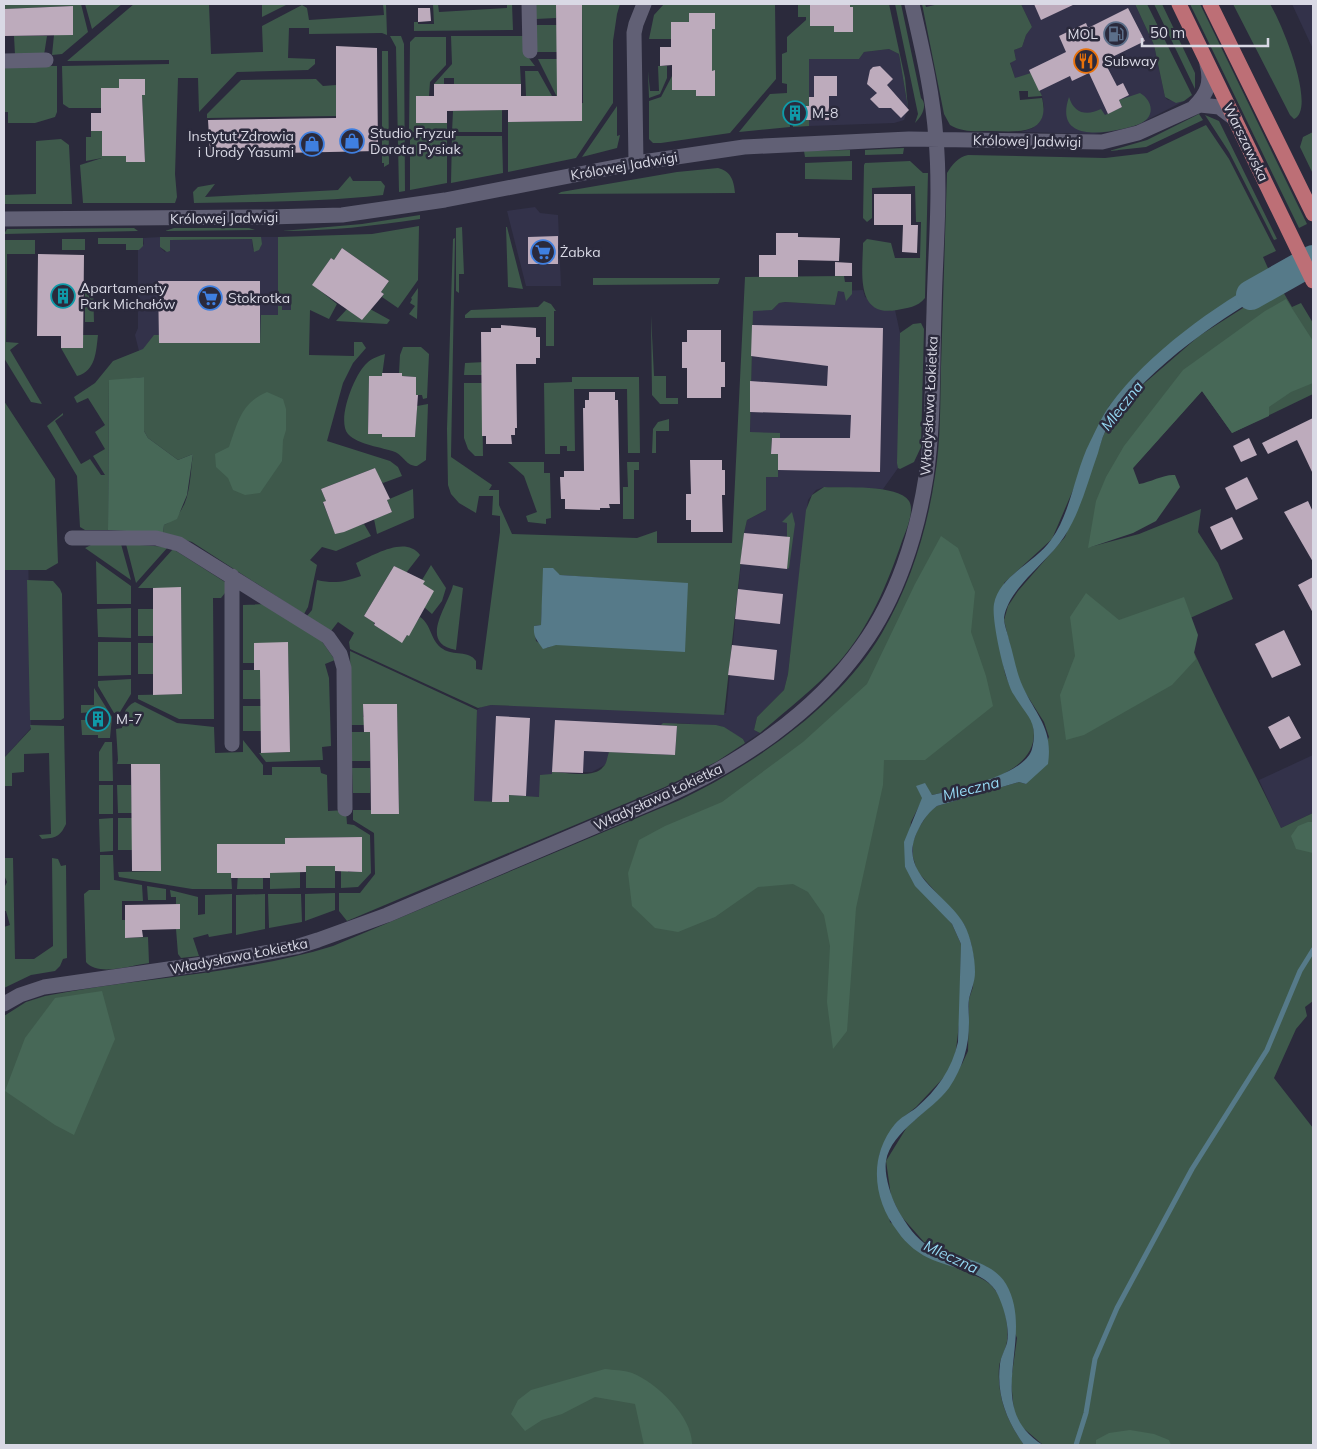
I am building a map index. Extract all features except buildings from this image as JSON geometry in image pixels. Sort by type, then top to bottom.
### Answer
[{"type":"main road","name":"Warszawska","points":[[1179,4],[1313,281]]},
{"type":"main road","name":"Warszawska","points":[[1210,4],[1313,214]]},
{"type":"street","points":[[529,4],[530,51]]},
{"type":"street","points":[[636,163],[634,33],[644,4]]},
{"type":"street","name":"Władysława Łokietka","points":[[4,1004],[33,990],[77,981],[250,956],[296,947],[358,926],[701,780],[737,759],[767,738],[801,711],[838,676],[867,640],[888,601],[912,537],[924,488],[929,455],[936,139],[930,88],[912,4]]},
{"type":"street","points":[[4,61],[46,60]]},
{"type":"street","points":[[1194,107],[1209,87],[1209,72],[1206,62]]},
{"type":"street","name":"Królowej Jadwigi","points":[[4,219],[279,217],[342,214],[445,200],[636,163],[768,145],[936,139],[1089,143],[1112,141],[1138,133],[1194,107],[1213,105],[1225,110],[1235,119]]},
{"type":"street","points":[[72,538],[156,538],[180,544],[328,637],[340,654],[344,674],[345,809]]},
{"type":"street","points":[[232,576],[232,744]]},
{"type":"shaded area","points":[[1021,4],[1135,4],[1154,45],[1165,97],[1168,100],[1184,101],[1139,124],[1118,130],[1094,134],[1021,132],[1033,128],[1044,107],[1042,96],[1015,78],[1010,62],[1016,60],[1014,50],[1022,47],[1026,35],[1032,27]]},
{"type":"shaded area","points":[[1292,4],[1313,4],[1313,49]]},
{"type":"shaded area","points":[[889,49],[899,54],[908,108],[904,120],[894,123],[809,126],[809,59],[859,59],[864,52]]},
{"type":"shaded area","points":[[535,207],[540,213],[558,215],[561,286],[526,286],[507,211]]},
{"type":"shaded area","points":[[160,237],[160,247],[165,252],[170,240],[252,239],[253,250],[261,247],[261,237],[278,237],[278,301],[281,298],[291,298],[301,350],[139,351],[135,335],[138,328],[138,250],[144,244],[143,238]]},
{"type":"shaded area","points":[[863,290],[865,297],[890,311],[895,310],[900,333],[898,468],[883,489],[824,487],[816,490],[808,500],[788,674],[784,690],[757,717],[754,730],[760,733],[745,743],[743,739],[720,726],[677,723],[675,755],[660,754],[605,765],[592,772],[553,772],[539,797],[509,796],[509,802],[473,801],[477,710],[481,707],[491,705],[726,713],[744,533],[747,520],[766,510],[766,477],[778,477],[778,454],[771,453],[772,438],[780,438],[750,432],[753,310],[772,310],[779,303],[785,302],[835,305],[838,291]]},
{"type":"shaded area","points":[[27,484],[31,728],[4,758],[4,485]]},
{"type":"shaded area","points":[[1313,755],[1313,813],[1281,828],[1259,780]]},
{"type":"green space","points":[[4,4],[81,4],[88,32],[62,54],[52,55],[54,35],[73,35],[73,6],[4,9]]},
{"type":"green space","points":[[85,4],[122,4],[92,29]]},
{"type":"green space","points":[[134,4],[209,4],[211,54],[263,52],[262,26],[302,5],[307,8],[309,20],[384,15],[383,4],[386,4],[387,35],[382,33],[309,34],[309,28],[289,28],[288,58],[315,59],[315,64],[308,70],[237,72],[199,112],[198,78],[178,78],[175,174],[177,197],[175,203],[83,203],[80,165],[102,158],[86,161],[86,137],[91,137],[91,131],[102,131],[102,156],[126,156],[126,162],[145,162],[142,95],[145,95],[145,79],[119,79],[119,88],[101,88],[101,108],[69,108],[63,104],[62,66],[169,64],[169,60],[67,61]]},
{"type":"green space","points":[[262,4],[288,4],[262,17]]},
{"type":"green space","points":[[433,4],[438,4],[439,12],[507,8],[507,4],[512,4],[513,30],[414,31],[414,22],[418,22],[418,24],[434,24]]},
{"type":"green space","points":[[536,4],[556,4],[556,18],[536,19]]},
{"type":"green space","points":[[582,4],[620,4],[613,41],[613,103],[576,158],[508,172],[508,122],[582,121],[582,109],[574,104],[583,103]]},
{"type":"green space","points":[[664,4],[775,4],[776,79],[730,133],[661,143],[653,143],[649,139],[649,101],[661,97],[672,76],[672,90],[696,90],[696,96],[715,96],[715,71],[712,71],[689,22],[671,23],[671,39],[649,39],[654,15]]},
{"type":"green space","points":[[798,4],[810,4],[810,26],[834,26],[834,32],[853,32],[853,7],[850,7],[850,4],[889,4],[905,78],[908,108],[899,54],[889,49],[864,52],[859,59],[809,59],[809,126],[793,127],[793,120],[788,106],[790,127],[739,132],[770,94],[787,93],[787,84],[782,83],[782,54],[787,52],[787,37],[806,20],[806,17],[798,17]]},
{"type":"green space","points":[[895,4],[901,4],[921,98],[924,104],[922,114],[915,123],[918,114]]},
{"type":"green space","points":[[922,4],[925,4],[926,7],[939,4],[1021,4],[1032,27],[1026,35],[1022,47],[1014,50],[1016,60],[1010,63],[1015,78],[1031,73],[1042,96],[1028,97],[1028,91],[1019,91],[1020,100],[1042,98],[1042,119],[1037,125],[1021,131],[971,131],[955,128],[950,125],[944,114]]},
{"type":"green space","points":[[1135,4],[1147,4],[1192,95],[1184,101],[1176,103],[1165,97],[1154,45]]},
{"type":"green space","points":[[1154,4],[1162,4],[1195,73],[1195,89]]},
{"type":"green space","points":[[1190,4],[1200,4],[1307,224],[1299,228]]},
{"type":"green space","points":[[1233,4],[1270,4],[1289,46],[1300,83],[1302,99],[1300,112],[1294,119],[1290,115]]},
{"type":"green space","points":[[536,25],[557,25],[557,52],[536,52]]},
{"type":"green space","points":[[14,36],[47,36],[44,55],[15,55]]},
{"type":"green space","points":[[390,36],[401,36],[404,44],[405,191],[399,192],[396,47]]},
{"type":"green space","points":[[451,36],[525,36],[525,53],[535,66],[520,66],[521,84],[454,84],[454,78],[444,78],[444,84],[434,84],[452,64]]},
{"type":"green space","points":[[415,37],[446,37],[446,65],[430,82],[429,96],[416,96],[416,123],[447,123],[447,132],[409,132],[410,42]]},
{"type":"green space","points":[[382,51],[388,51],[389,164],[384,167],[384,163],[382,163]]},
{"type":"green space","points":[[538,59],[557,59],[557,97]]},
{"type":"green space","points":[[4,66],[57,66],[57,112],[55,117],[35,123],[8,123],[8,112],[4,112]]},
{"type":"green space","points":[[658,66],[667,66],[667,78],[660,94],[649,98],[648,71],[650,91],[659,91]]},
{"type":"green space","points":[[525,71],[538,71],[552,96],[526,96]]},
{"type":"green space","points":[[316,79],[323,86],[336,85],[336,116],[207,118],[207,114],[241,80]]},
{"type":"green space","points":[[1140,93],[1148,101],[1151,112],[1145,121],[1139,124],[1112,131],[1090,132],[1080,131],[1073,127],[1068,120],[1066,110],[1069,97],[1074,107],[1082,112],[1086,113],[1101,109],[1105,115],[1122,107],[1119,100]]},
{"type":"green space","points":[[617,106],[617,136],[620,135],[617,148],[582,157]]},
{"type":"green space","points":[[502,110],[502,132],[452,132],[453,111]]},
{"type":"green space","points":[[1199,114],[1203,120],[1146,147],[1109,151],[1147,140]]},
{"type":"green space","points":[[1205,115],[1219,121],[1277,239],[1274,240],[1229,152]]},
{"type":"green space","points":[[1206,125],[1229,159],[1276,251],[1263,257],[1271,275],[1231,299],[1192,327],[1142,369],[1109,406],[1052,539],[1004,583],[1002,646],[1004,670],[1010,685],[1031,719],[1033,742],[1026,756],[1015,767],[982,783],[932,795],[917,787],[923,798],[911,822],[905,867],[952,924],[961,944],[960,1016],[955,1058],[947,1074],[916,1107],[896,1123],[879,1155],[890,1222],[953,1266],[986,1281],[998,1295],[1007,1321],[1006,1344],[999,1367],[1000,1388],[1008,1418],[1024,1445],[4,1445],[4,1016],[26,1002],[45,996],[226,970],[298,956],[333,946],[680,800],[766,751],[819,708],[843,685],[864,660],[892,615],[916,557],[932,497],[937,462],[940,422],[947,173],[953,164],[958,159],[968,155],[1105,158],[1147,153]]},
{"type":"green space","points":[[1313,132],[1313,174],[1300,147],[1303,137]]},
{"type":"green space","points":[[452,136],[502,136],[503,173],[451,183]]},
{"type":"green space","points":[[410,137],[447,137],[447,183],[410,190]]},
{"type":"green space","points":[[61,139],[69,145],[72,204],[4,204],[4,195],[36,194],[36,141]]},
{"type":"green space","points":[[904,148],[903,154],[865,155],[865,150]]},
{"type":"green space","points":[[850,150],[850,156],[805,157],[804,151]]},
{"type":"green space","points":[[852,161],[852,180],[805,179],[805,163]]},
{"type":"green space","points":[[910,161],[923,173],[928,173],[925,298],[912,307],[883,310],[874,307],[867,299],[864,289],[862,278],[863,243],[867,239],[891,243],[895,258],[920,258],[921,222],[916,222],[915,186],[872,188],[872,218],[867,222],[863,218],[864,165],[865,163]]},
{"type":"green space","points":[[718,168],[729,174],[734,184],[735,193],[558,194],[677,172]]},
{"type":"green space","points":[[350,176],[353,181],[381,181],[385,186],[383,195],[265,202],[194,203],[193,192],[198,187],[215,184],[205,197],[338,190]]},
{"type":"green space","points":[[420,215],[420,219],[369,226],[282,231],[362,224]]},
{"type":"green space","points":[[419,226],[418,280],[398,308],[382,297],[384,294],[381,292],[389,281],[342,248],[334,260],[331,258],[313,285],[337,304],[329,319],[310,310],[309,355],[354,356],[354,342],[362,342],[366,348],[353,363],[343,383],[327,441],[390,461],[398,467],[402,476],[383,483],[380,481],[375,468],[321,489],[326,501],[323,503],[335,533],[364,524],[371,536],[336,551],[322,547],[310,560],[317,565],[308,607],[304,614],[192,542],[163,533],[164,525],[180,512],[188,495],[193,454],[178,460],[148,438],[144,431],[144,377],[109,381],[108,530],[85,530],[80,527],[77,476],[47,426],[63,413],[55,421],[81,464],[90,459],[101,475],[105,475],[93,456],[105,449],[95,432],[105,425],[88,398],[77,403],[74,397],[95,383],[113,361],[143,349],[154,335],[159,335],[159,343],[260,343],[261,315],[278,315],[278,306],[282,306],[282,310],[291,310],[291,298],[282,298],[278,302],[278,237],[372,234]]},
{"type":"green space","points":[[462,227],[464,274],[459,274],[459,293],[456,291],[456,228]]},
{"type":"green space","points":[[507,227],[523,289],[508,287]]},
{"type":"green space","points":[[134,228],[138,231],[4,234],[7,229]]},
{"type":"green space","points":[[174,228],[249,228],[255,230],[165,231]]},
{"type":"green space","points":[[160,237],[261,237],[262,244],[259,250],[254,252],[252,239],[170,240],[170,251],[167,252],[160,247]]},
{"type":"green space","points":[[98,238],[143,238],[143,246],[139,250],[126,250],[126,244],[98,244]]},
{"type":"green space","points":[[455,238],[451,457],[492,485],[489,490],[499,490],[499,505],[512,534],[637,538],[657,531],[657,543],[732,543],[745,277],[844,276],[845,282],[852,282],[852,294],[846,301],[844,292],[838,291],[835,305],[785,302],[779,303],[772,310],[753,311],[750,432],[780,433],[780,438],[772,438],[771,453],[778,454],[778,477],[766,477],[766,510],[747,520],[744,533],[724,715],[491,705],[478,708],[350,649],[349,642],[354,633],[338,622],[331,631],[307,616],[312,610],[317,580],[339,582],[350,580],[361,576],[356,563],[389,549],[406,547],[414,549],[420,555],[406,573],[394,566],[364,616],[374,622],[374,625],[402,642],[420,617],[427,624],[439,646],[447,651],[469,655],[476,661],[476,669],[482,670],[500,532],[500,516],[492,515],[493,496],[479,496],[476,513],[459,503],[451,494],[448,485],[447,429],[453,239]],"holes":[[[544,568],[560,575],[688,584],[547,648],[536,641],[534,626],[541,625]]]},
{"type":"green space","points":[[62,239],[85,239],[85,250],[62,250]]},
{"type":"green space","points":[[4,240],[35,240],[35,254],[7,254],[6,342],[19,343],[10,350],[42,404],[31,402],[4,358]]},
{"type":"green space","points":[[593,278],[720,278],[718,284],[593,285]]},
{"type":"green space","points":[[1279,285],[1292,307],[1301,303],[1313,323],[1313,394],[1232,433],[1202,391],[1133,468],[1090,547],[1139,534],[1201,509],[1198,532],[1218,563],[1233,599],[1181,622],[1204,674],[1281,828],[1313,813],[1313,1001],[1305,1007],[1307,1016],[1296,1029],[1274,1078],[1313,1128],[1313,1445],[1043,1445],[1021,1426],[1014,1412],[1011,1381],[1017,1338],[987,1267],[924,1242],[901,1216],[891,1196],[886,1161],[907,1127],[936,1101],[962,1064],[968,1051],[969,999],[973,987],[974,960],[971,943],[964,924],[917,871],[913,857],[913,842],[918,829],[929,812],[937,806],[1019,782],[1026,784],[1049,737],[1044,722],[1023,689],[1016,671],[1004,620],[1008,606],[1018,591],[1065,537],[1104,434],[1139,388],[1199,336]]},
{"type":"green space","points":[[93,287],[94,322],[85,322],[85,288]]},
{"type":"green space","points":[[418,288],[417,319],[409,314],[415,306],[410,303],[411,298]]},
{"type":"green space","points":[[1286,299],[1313,341],[1313,383],[1291,392],[1269,407],[1269,416],[1232,433],[1202,391],[1133,468],[1139,484],[1175,475],[1180,487],[1156,521],[1133,533],[1088,548],[1096,501],[1106,477],[1124,446],[1183,370],[1265,311]]},
{"type":"green space","points":[[544,301],[551,304],[556,311],[554,311],[554,346],[546,346],[546,317],[465,318],[465,315],[471,310],[538,307]]},
{"type":"green space","points":[[347,309],[362,320],[370,309],[390,320],[387,324],[336,321]]},
{"type":"green space","points":[[651,315],[654,376],[666,376],[666,398],[678,398],[678,404],[660,404],[652,395]]},
{"type":"green space","points":[[921,323],[924,329],[921,447],[914,462],[900,469],[897,463],[900,333],[913,324]]},
{"type":"green space","points":[[83,335],[98,335],[97,347],[94,360],[88,370],[77,376],[61,348],[83,348]]},
{"type":"green space","points":[[403,347],[421,347],[429,354],[427,398],[423,399],[422,395],[416,395],[416,377],[402,376],[402,373],[399,373],[400,355]]},
{"type":"green space","points":[[385,354],[382,376],[369,376],[368,434],[382,434],[382,437],[415,437],[417,406],[428,404],[426,460],[417,466],[408,463],[395,452],[352,438],[345,427],[344,418],[348,397],[357,376],[369,361]]},
{"type":"green space","points":[[485,362],[481,372],[485,375],[464,375],[465,363]]},
{"type":"green space","points":[[144,377],[144,431],[148,438],[178,460],[193,454],[187,495],[177,519],[164,525],[163,533],[108,530],[109,380]]},
{"type":"green space","points":[[572,377],[639,377],[640,453],[628,453],[627,389],[574,389],[575,451],[567,451],[567,446],[560,446],[560,454],[545,454],[544,383],[572,382]]},
{"type":"green space","points":[[464,383],[482,383],[483,456],[475,456],[468,449],[464,438]]},
{"type":"green space","points":[[267,392],[283,399],[286,409],[286,430],[283,440],[282,461],[260,493],[245,495],[233,490],[228,478],[216,467],[215,454],[229,447],[238,422],[246,408],[258,396]]},
{"type":"green space","points":[[4,401],[55,479],[58,563],[46,570],[4,570]]},
{"type":"green space","points":[[669,419],[669,431],[656,431],[656,453],[652,453],[653,429],[658,422]]},
{"type":"green space","points":[[508,462],[544,462],[544,473],[550,473],[551,518],[546,519],[546,524],[528,522],[526,516],[537,512],[524,476]]},
{"type":"green space","points":[[627,462],[639,462],[639,470],[634,470],[634,519],[623,519],[623,487],[628,487]]},
{"type":"green space","points":[[824,487],[869,488],[894,492],[909,501],[911,510],[909,521],[884,589],[860,635],[839,662],[820,681],[760,733],[754,730],[757,717],[784,690],[788,674],[806,510],[812,495]]},
{"type":"green space","points":[[413,489],[414,518],[377,534],[374,519],[392,512],[387,500]]},
{"type":"green space","points":[[792,512],[795,524],[789,568],[787,569],[787,523],[782,522]]},
{"type":"green space","points":[[941,536],[958,548],[975,592],[971,632],[986,676],[993,706],[925,760],[884,760],[883,785],[856,908],[847,1031],[833,1049],[827,1002],[830,946],[824,915],[808,892],[793,884],[758,887],[715,917],[678,932],[655,928],[632,906],[628,873],[639,840],[665,826],[722,802],[803,742],[867,684],[915,584]]},
{"type":"green space","points":[[121,544],[131,580],[85,548],[91,545]]},
{"type":"green space","points":[[126,544],[168,547],[136,583]]},
{"type":"green space","points":[[173,549],[225,582],[225,593],[221,598],[213,598],[214,719],[179,719],[138,699],[138,695],[182,694],[181,588],[138,588]]},
{"type":"green space","points":[[96,561],[131,586],[131,604],[97,604]]},
{"type":"green space","points":[[431,565],[446,588],[442,601],[432,614],[424,607],[422,580]]},
{"type":"green space","points":[[27,580],[53,581],[62,594],[64,718],[61,720],[30,720]]},
{"type":"green space","points":[[453,585],[463,588],[456,650],[445,646],[439,640],[437,632],[438,622]]},
{"type":"green space","points":[[1086,593],[1119,620],[1184,597],[1198,635],[1194,653],[1196,659],[1172,685],[1084,735],[1066,740],[1060,695],[1075,656],[1070,617]]},
{"type":"green space","points":[[265,604],[321,640],[335,660],[325,664],[329,678],[331,746],[322,747],[323,760],[266,762],[259,753],[290,752],[288,643],[254,643],[254,655],[260,663],[243,663],[243,605]]},
{"type":"green space","points":[[131,608],[131,638],[98,637],[97,609]]},
{"type":"green space","points":[[138,609],[153,609],[153,636],[138,636]]},
{"type":"green space","points":[[98,642],[131,642],[131,675],[98,676]]},
{"type":"green space","points":[[138,643],[153,643],[153,674],[138,674]]},
{"type":"green space","points":[[350,651],[477,710],[474,801],[508,802],[509,795],[539,797],[540,775],[552,774],[552,772],[586,774],[599,771],[604,766],[609,752],[675,755],[677,726],[661,725],[663,723],[716,725],[724,727],[743,739],[745,743],[716,762],[665,787],[347,921],[339,911],[339,893],[360,893],[375,874],[374,833],[353,820],[353,810],[371,810],[371,814],[399,813],[397,704],[364,704],[363,717],[370,718],[370,725],[351,725]]},
{"type":"green space","points":[[243,670],[260,670],[261,699],[243,699]]},
{"type":"green space","points":[[131,679],[131,694],[120,712],[114,713],[98,686],[98,681]]},
{"type":"green space","points":[[94,688],[112,717],[110,738],[98,738],[98,735],[82,735],[81,720],[90,720],[91,727],[107,726],[107,713],[102,711],[81,713],[81,705],[94,705]]},
{"type":"green space","points":[[135,702],[177,723],[214,727],[215,753],[243,752],[243,740],[263,765],[263,775],[272,775],[272,767],[320,767],[321,773],[327,775],[328,811],[346,810],[347,824],[354,825],[370,835],[371,873],[358,887],[341,888],[341,866],[348,866],[348,872],[362,871],[361,837],[285,838],[285,844],[217,844],[217,873],[231,873],[232,889],[192,889],[119,877],[118,872],[161,871],[160,764],[117,764],[116,729],[122,728],[124,713]]},
{"type":"green space","points":[[243,706],[261,706],[261,731],[243,731]]},
{"type":"green space","points":[[30,725],[64,726],[66,824],[62,832],[50,838],[42,839],[39,835],[51,834],[49,753],[24,754],[24,772],[12,773],[12,786],[4,786],[4,758],[31,729]]},
{"type":"green space","points":[[351,732],[370,732],[370,761],[352,761]]},
{"type":"green space","points":[[105,742],[112,742],[113,781],[99,781],[99,752]]},
{"type":"green space","points":[[352,768],[370,768],[370,793],[353,793]]},
{"type":"green space","points":[[99,785],[113,785],[113,814],[99,814]]},
{"type":"green space","points":[[117,785],[131,785],[132,813],[118,813]]},
{"type":"green space","points":[[113,818],[113,851],[100,852],[99,819]]},
{"type":"green space","points":[[118,818],[132,818],[132,850],[118,850]]},
{"type":"green space","points":[[1313,822],[1313,853],[1296,849],[1291,836],[1298,826]]},
{"type":"green space","points":[[100,855],[113,855],[114,880],[142,885],[143,901],[122,901],[122,920],[125,920],[126,938],[148,937],[149,963],[125,968],[99,969],[86,962],[84,894],[89,890],[100,890]]},
{"type":"green space","points":[[4,858],[13,858],[15,959],[34,959],[53,946],[52,858],[58,859],[61,866],[66,865],[67,958],[63,959],[55,971],[31,975],[4,988],[4,927],[10,925],[6,911],[4,911],[4,888],[7,882],[4,875]]},
{"type":"green space","points":[[300,866],[300,888],[270,889],[270,873]]},
{"type":"green space","points":[[306,866],[335,866],[335,888],[306,888]]},
{"type":"green space","points":[[238,873],[263,873],[263,889],[237,889]]},
{"type":"green space","points":[[147,886],[166,889],[166,900],[148,900]]},
{"type":"green space","points":[[170,890],[198,897],[198,915],[205,914],[205,895],[232,894],[232,933],[209,937],[208,934],[193,938],[199,956],[181,958],[178,954],[176,929],[180,929],[180,905],[176,904],[176,897],[171,897]]},
{"type":"green space","points":[[335,893],[335,910],[305,921],[305,894]]},
{"type":"green space","points":[[265,894],[265,929],[236,935],[236,895]]},
{"type":"green space","points":[[268,894],[301,894],[302,922],[269,928]]},
{"type":"green space","points":[[102,991],[115,1039],[74,1135],[55,1125],[5,1091],[25,1038],[55,998]]},
{"type":"green space","points":[[605,1369],[632,1373],[662,1393],[672,1402],[687,1423],[692,1445],[644,1445],[635,1404],[595,1397],[562,1414],[542,1420],[525,1431],[511,1414],[518,1400],[531,1390]]},
{"type":"green space","points":[[1130,1430],[1154,1434],[1169,1440],[1171,1445],[1096,1445],[1096,1440],[1109,1433]]},
{"type":"water","points":[[1284,268],[1290,279],[1240,308],[1187,345],[1163,365],[1120,409],[1104,434],[1070,528],[1057,546],[1013,596],[1007,607],[1004,618],[1005,626],[1021,681],[1046,732],[1049,752],[1048,764],[1026,784],[1019,782],[937,806],[924,820],[915,837],[912,851],[914,863],[928,884],[964,924],[971,941],[975,976],[969,999],[968,1040],[961,1064],[954,1080],[942,1097],[904,1131],[889,1150],[886,1161],[887,1178],[898,1211],[920,1240],[934,1248],[990,1268],[1006,1284],[1014,1305],[1016,1326],[1012,1370],[1012,1391],[1015,1411],[1025,1429],[1043,1445],[1024,1445],[1008,1417],[1001,1397],[1000,1364],[1007,1343],[1008,1331],[998,1295],[987,1281],[979,1276],[928,1258],[909,1245],[890,1220],[879,1192],[877,1164],[886,1137],[897,1122],[931,1094],[948,1070],[958,1042],[961,944],[952,924],[915,886],[905,867],[904,842],[922,798],[916,786],[925,783],[932,795],[972,785],[1003,774],[1027,758],[1034,740],[1033,725],[1010,688],[1003,664],[994,612],[997,594],[1010,577],[1044,548],[1058,529],[1085,453],[1099,423],[1107,409],[1127,384],[1167,345],[1213,311]]},
{"type":"water","points":[[543,568],[553,568],[560,575],[688,583],[685,652],[556,645],[543,649],[534,633],[534,626],[541,625]]},
{"type":"waterway","name":"Mleczna","points":[[1251,295],[1313,260]]},
{"type":"waterway","points":[[1076,1445],[1086,1413],[1095,1359],[1117,1308],[1192,1169],[1267,1050],[1300,971],[1313,950]]},
{"type":"place","name":"MOL","points":[[1116,34]]},
{"type":"place","name":"Subway","points":[[1086,61]]},
{"type":"place","name":"M-8","points":[[795,113]]},
{"type":"place","name":"Studio Fryzur Dorota Pysiak","points":[[352,141]]},
{"type":"place","name":"Instytut Zdrowia i Urody Yasumi","points":[[312,144]]},
{"type":"place","name":"Żabka","points":[[543,252]]},
{"type":"place","name":"Apartamenty Park Michałów","points":[[63,296]]},
{"type":"place","name":"Stokrotka","points":[[210,298]]},
{"type":"place","name":"M-7","points":[[98,719]]}]
